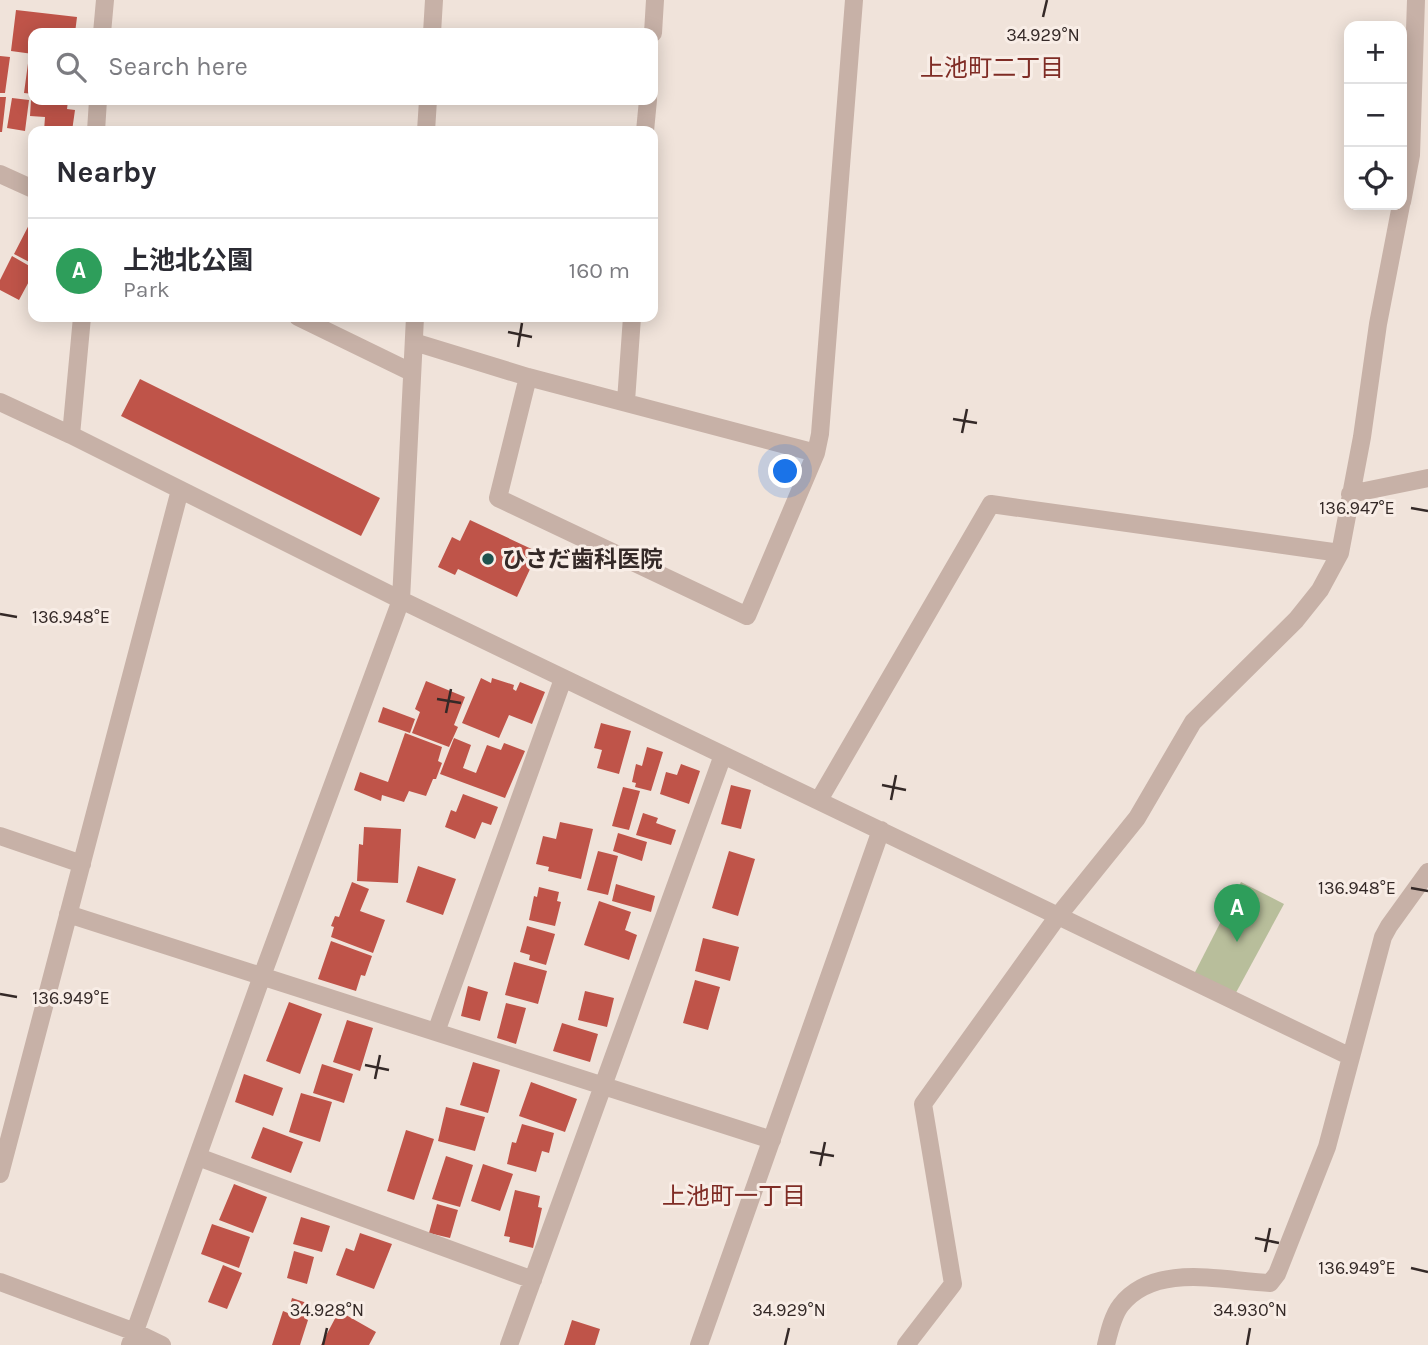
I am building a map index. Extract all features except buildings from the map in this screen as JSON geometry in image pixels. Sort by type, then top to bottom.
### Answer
[{"type":"street","points":[[103,28],[104,0]]},
{"type":"street","points":[[432,28],[434,0]]},
{"type":"street","points":[[653,28],[655,0]]},
{"type":"street","points":[[528,376],[498,498],[747,616],[816,453],[820,434],[855,0]]},
{"type":"street","points":[[1407,174],[1411,155],[1416,0]]},
{"type":"street","points":[[96,126],[98,105]]},
{"type":"street","points":[[426,126],[428,105]]},
{"type":"street","points":[[645,126],[648,105]]},
{"type":"street","points":[[0,174],[28,188]]},
{"type":"street","points":[[906,1345],[953,1284],[923,1104],[1058,916],[1138,818],[1193,722],[1296,620],[1320,590],[1340,553],[1400,210]]},
{"type":"street","points":[[71,435],[82,322]]},
{"type":"street","points":[[308,322],[411,372]]},
{"type":"street","points":[[133,1339],[262,976],[401,600],[415,322]]},
{"type":"street","points":[[626,401],[632,322]]},
{"type":"street","points":[[414,342],[528,376],[816,453]]},
{"type":"street","points":[[0,402],[563,679],[1349,1056]]},
{"type":"street","points":[[1350,495],[1428,478]]},
{"type":"street","points":[[0,1174],[180,490]]},
{"type":"street","points":[[819,800],[991,504],[1340,553]]},
{"type":"street","points":[[436,1032],[563,679]]},
{"type":"street","points":[[509,1345],[723,755]]},
{"type":"street","points":[[699,1345],[881,830]]},
{"type":"street","points":[[0,836],[82,864]]},
{"type":"street","points":[[1106,1345],[1121,1305],[1143,1286],[1179,1276],[1270,1283],[1277,1273],[1326,1147],[1383,937],[1428,872]]},
{"type":"street","points":[[68,914],[772,1140]]},
{"type":"street","points":[[198,1157],[533,1280]]},
{"type":"street","points":[[0,1282],[133,1339],[162,1345]]},
{"type":"green space","points":[[1241,882],[1284,904],[1232,1000],[1191,980]]},
{"type":"place","name":"ひさだ歯科医院","points":[[488,559]]},
{"type":"place","name":"上池北公園","points":[[1237,942]]},
{"type":"district","name":"上池町二丁目","points":[[992,68]]},
{"type":"district","name":"上池町一丁目","points":[[734,1196]]}]
